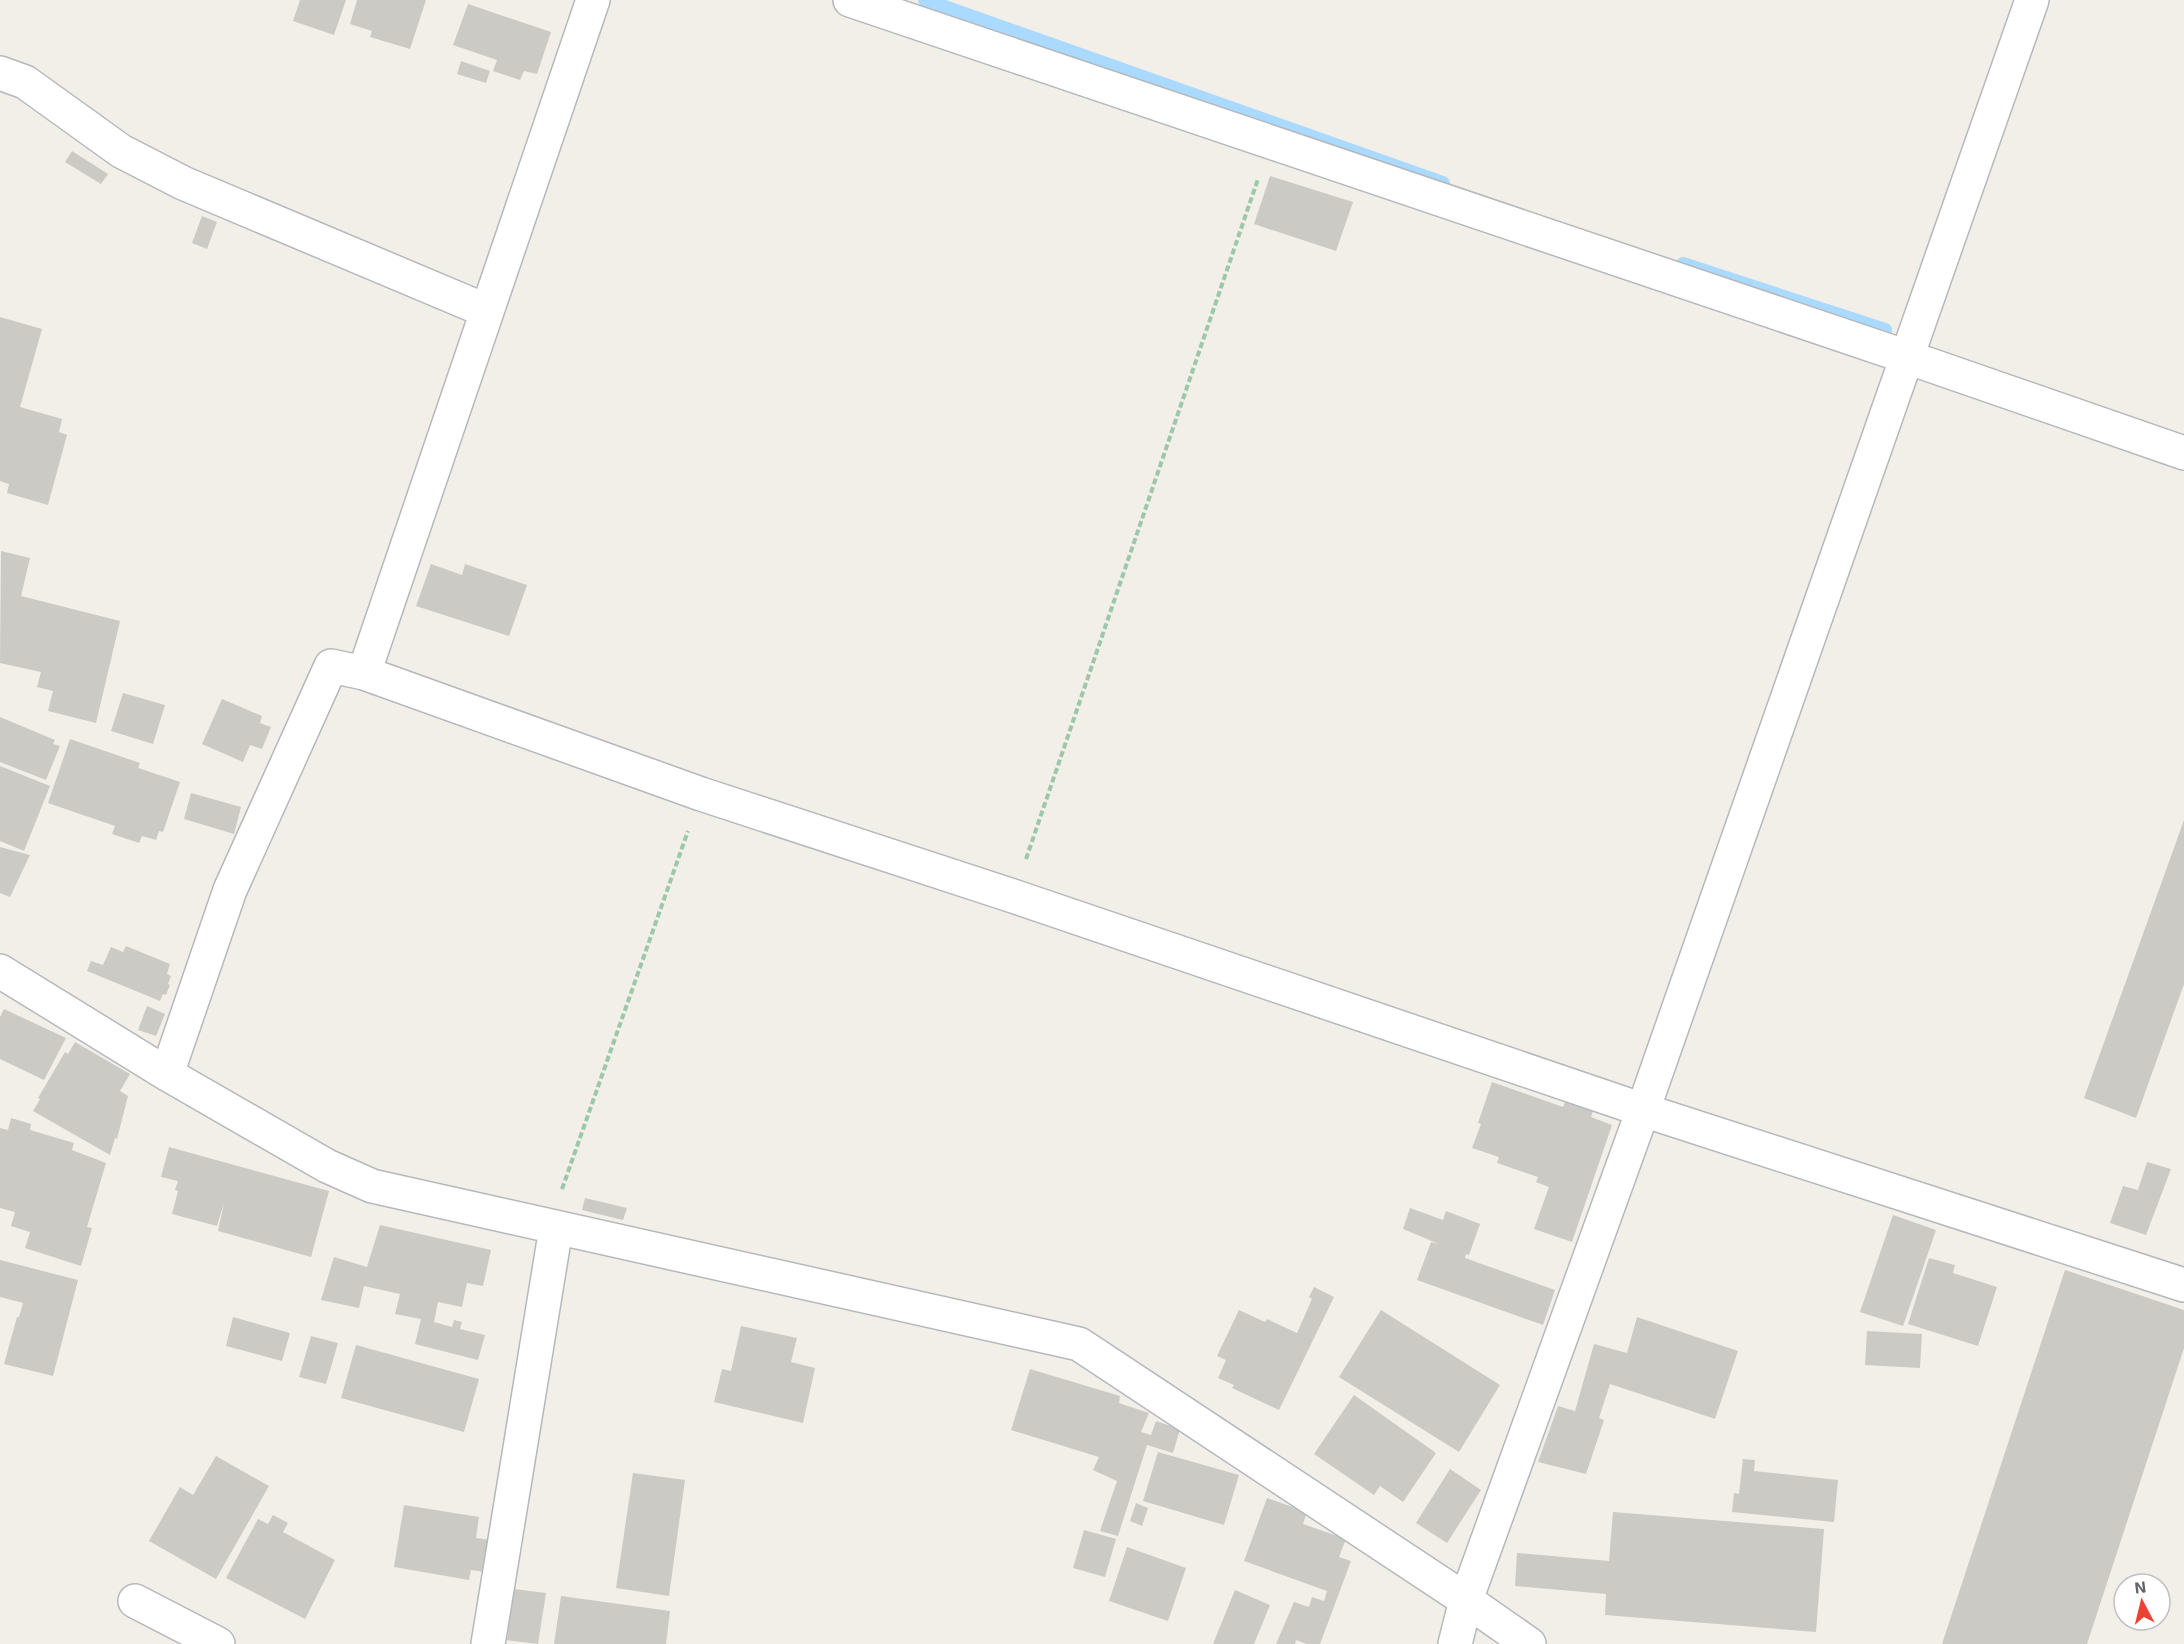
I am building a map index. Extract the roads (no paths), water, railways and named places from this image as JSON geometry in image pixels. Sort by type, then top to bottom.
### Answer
[{"type":"street","points":[[364,673],[593,0]]},
{"type":"street","points":[[850,0],[1907,357],[2184,453]]},
{"type":"street","points":[[1455,1644],[1466,1600],[1643,1110],[2032,0]]},
{"type":"street","points":[[0,73],[25,82],[121,151],[183,183],[487,311]]},
{"type":"street","points":[[167,1074],[230,890],[331,666],[364,673],[701,794],[1013,896],[1643,1110],[2184,1285]]},
{"type":"street","points":[[0,971],[167,1074],[327,1166],[372,1186],[1079,1344],[1529,1644]]},
{"type":"street","points":[[488,1644],[556,1228]]},
{"type":"street","points":[[135,1601],[218,1644]]},
{"type":"waterway","points":[[925,0],[1443,183]]},
{"type":"waterway","points":[[1683,264],[1885,330]]}]
